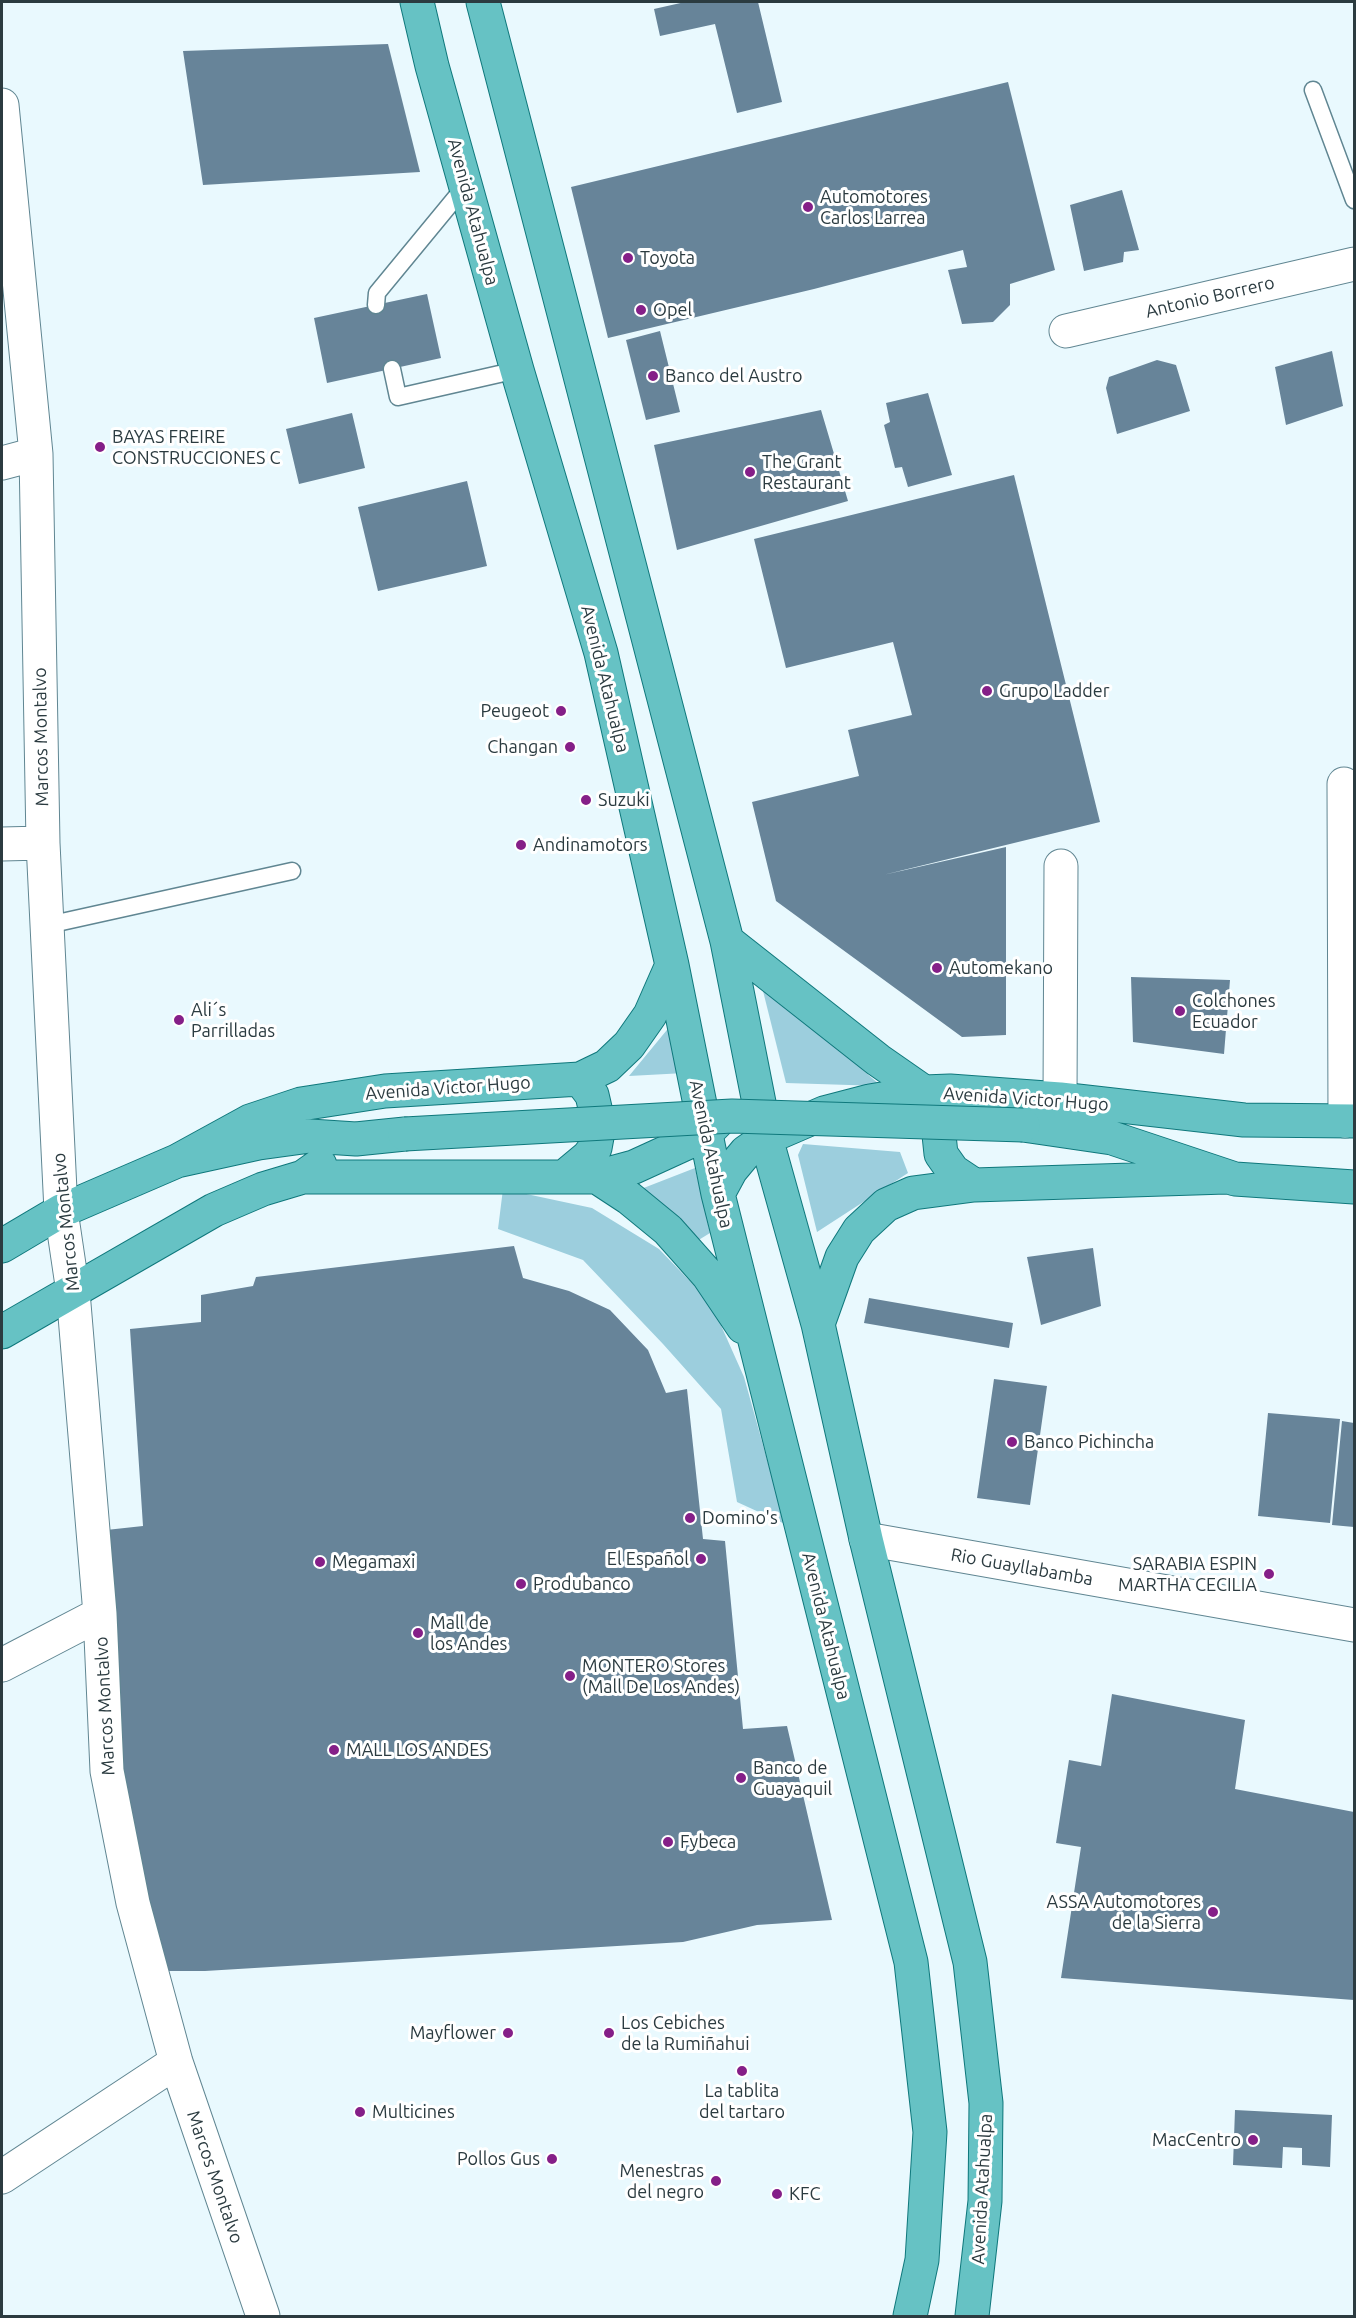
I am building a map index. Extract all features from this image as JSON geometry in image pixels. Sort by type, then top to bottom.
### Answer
[{"type":"main road","name":"Avenida Atahualpa","points":[[417,2],[432,66],[517,370],[601,653],[672,965],[704,1135],[911,1962],[930,2132],[922,2260],[910,2316]]},
{"type":"main road","name":"Avenida Atahualpa","points":[[483,2],[727,941],[753,1082],[766,1137],[818,1324],[866,1539],[970,1962],[986,2103],[985,2201],[972,2316]]},
{"type":"main road","points":[[727,941],[878,1060],[937,1092],[940,1154],[953,1172],[974,1185]]},
{"type":"main road","name":"Avenida Victor Hugo","points":[[2,1246],[61,1210],[177,1161],[250,1122],[301,1104],[385,1091],[580,1079],[607,1066],[629,1045],[650,1015],[672,965]]},
{"type":"main road","points":[[564,1177],[588,1157],[595,1148],[597,1137],[596,1107],[592,1095],[580,1079]]},
{"type":"main road","name":"Avenida Victor Hugo","points":[[2,1332],[214,1210],[263,1189],[303,1177],[597,1177],[634,1167],[704,1135],[732,1109],[753,1082]]},
{"type":"main road","name":"Avenida Victor Hugo","points":[[718,1194],[738,1161],[766,1137],[824,1113],[870,1101],[937,1092],[1060,1099],[1244,1120],[1350,1121]]},
{"type":"main road","name":"Avenida Victor Hugo","points":[[177,1161],[259,1143],[310,1136],[356,1139],[405,1134],[732,1116],[1023,1125],[1112,1137],[1235,1179],[1354,1186]]},
{"type":"main road","name":"Avenida Victor Hugo","points":[[1112,1137],[1244,1120]]},
{"type":"main road","name":"Avenida Victor Hugo","points":[[303,1177],[356,1139]]},
{"type":"main road","points":[[597,1177],[629,1198],[668,1230],[708,1275],[756,1346]]},
{"type":"main road","points":[[818,1324],[842,1257],[859,1230],[886,1205],[913,1193],[974,1185],[1226,1177]]},
{"type":"street","name":"Marcos Montalvo","points":[[2,105],[36,454],[43,843],[61,1210],[73,1292],[100,1614],[107,1771],[133,1903],[176,2062],[263,2316]]},
{"type":"street","name":"Antonio Borrero","points":[[1066,331],[1354,264]]},
{"type":"street","points":[[2,463],[36,454]]},
{"type":"street","points":[[1344,784],[1350,1121]]},
{"type":"street","points":[[2,844],[43,843]]},
{"type":"street","points":[[1060,866],[1060,1099]]},
{"type":"street","name":"Rio Guayllabamba","points":[[866,1539],[1354,1625]]},
{"type":"street","points":[[2,1665],[100,1614]]},
{"type":"street","points":[[2,2177],[176,2062]]},
{"type":"lane","points":[[1313,90],[1354,200]]},
{"type":"lane","points":[[376,305],[377,293],[466,184]]},
{"type":"lane","points":[[392,369],[398,397],[517,370]]},
{"type":"lane","points":[[48,925],[292,871]]},
{"type":"shaded area","points":[[760,979],[881,1086],[786,1083]]},
{"type":"shaded area","points":[[671,1025],[685,1073],[629,1076]]},
{"type":"shaded area","points":[[803,1144],[900,1152],[908,1173],[817,1232],[798,1155]]},
{"type":"shaded area","points":[[695,1168],[710,1233],[697,1241],[641,1189]]},
{"type":"shaded area","points":[[503,1189],[592,1208],[659,1249],[711,1303],[744,1377],[785,1524],[737,1502],[721,1409],[583,1260],[498,1229]]},
{"type":"building","points":[[685,2],[758,2],[782,102],[737,113],[715,24],[660,36],[654,9]]},
{"type":"building","points":[[388,44],[420,172],[203,185],[183,51]]},
{"type":"building","name":"Automotores Carlos Larrea","points":[[1008,82],[1055,270],[1010,284],[1010,305],[993,322],[962,324],[948,270],[967,267],[963,250],[814,289],[608,338],[571,187]]},
{"type":"building","points":[[1122,190],[1139,250],[1124,252],[1123,262],[1084,271],[1070,205]]},
{"type":"building","points":[[427,294],[441,358],[327,383],[314,318]]},
{"type":"building","name":"Banco del Austro","points":[[660,331],[680,412],[646,420],[626,340]]},
{"type":"building","points":[[1332,351],[1343,406],[1286,425],[1275,367]]},
{"type":"building","points":[[1157,360],[1176,365],[1190,411],[1117,434],[1106,388],[1109,377]]},
{"type":"building","points":[[928,393],[952,475],[908,487],[902,467],[895,468],[884,425],[890,422],[886,403]]},
{"type":"building","name":"The Grant Restaurant","points":[[821,410],[848,501],[677,550],[654,445]]},
{"type":"building","points":[[352,413],[365,468],[299,484],[286,429]]},
{"type":"building","name":"Grupo Ladder","points":[[1014,475],[1100,822],[883,875],[1006,847],[1006,1035],[962,1037],[776,901],[752,802],[859,776],[848,730],[912,715],[893,642],[786,668],[754,539]]},
{"type":"building","points":[[467,481],[487,566],[378,591],[358,507]]},
{"type":"building","name":"Colchones Ecuador","points":[[1131,977],[1230,980],[1224,1054],[1133,1042]]},
{"type":"building","name":"Mall de los Andes","points":[[514,1246],[523,1278],[569,1291],[610,1310],[648,1350],[666,1393],[687,1389],[703,1539],[725,1541],[743,1729],[787,1726],[832,1920],[757,1925],[683,1942],[205,1971],[161,1971],[110,1757],[97,1531],[143,1526],[130,1329],[201,1322],[201,1295],[253,1286],[256,1277]]},
{"type":"building","points":[[1093,1248],[1101,1306],[1041,1325],[1027,1257]]},
{"type":"building","points":[[869,1298],[1013,1323],[1009,1348],[864,1323]]},
{"type":"building","name":"Banco Pichincha","points":[[994,1379],[1047,1386],[1030,1505],[977,1498]]},
{"type":"building","points":[[1268,1413],[1340,1419],[1330,1523],[1258,1516]]},
{"type":"building","points":[[1342,1421],[1354,1423],[1354,1527],[1332,1525]]},
{"type":"building","name":"ASSA Automotores de la Sierra","points":[[1112,1694],[1245,1720],[1235,1789],[1354,1812],[1354,2000],[1061,1978],[1081,1847],[1056,1843],[1069,1760],[1101,1766]]},
{"type":"building","points":[[1235,2110],[1332,2115],[1330,2167],[1302,2165],[1302,2148],[1283,2147],[1282,2168],[1233,2165]]},
{"type":"place","name":"Automotores Carlos Larrea","points":[[808,207]]},
{"type":"place","name":"Toyota","points":[[628,258]]},
{"type":"place","name":"Opel","points":[[641,310]]},
{"type":"place","name":"Banco del Austro","points":[[653,376]]},
{"type":"place","name":"BAYAS FREIRE CONSTRUCCIONES C","points":[[100,447]]},
{"type":"place","name":"The Grant Restaurant","points":[[750,472]]},
{"type":"place","name":"Grupo Ladder","points":[[987,691]]},
{"type":"place","name":"Peugeot","points":[[561,711]]},
{"type":"place","name":"Changan","points":[[570,747]]},
{"type":"place","name":"Suzuki","points":[[586,800]]},
{"type":"place","name":"Andinamotors","points":[[521,845]]},
{"type":"place","name":"Automekano","points":[[937,968]]},
{"type":"place","name":"Colchones Ecuador","points":[[1180,1011]]},
{"type":"place","name":"Ali´s Parrilladas","points":[[179,1020]]},
{"type":"place","name":"Banco Pichincha","points":[[1012,1442]]},
{"type":"place","name":"Domino's","points":[[690,1518]]},
{"type":"place","name":"El Español","points":[[701,1559]]},
{"type":"place","name":"Megamaxi","points":[[320,1562]]},
{"type":"place","name":"SARABIA ESPIN MARTHA CECILIA","points":[[1269,1574]]},
{"type":"place","name":"Produbanco","points":[[521,1584]]},
{"type":"place","name":"Mall de los Andes","points":[[418,1633]]},
{"type":"place","name":"MONTERO Stores (Mall De Los Andes)","points":[[570,1676]]},
{"type":"place","name":"MALL LOS ANDES","points":[[334,1750]]},
{"type":"place","name":"Banco de Guayaquil","points":[[741,1778]]},
{"type":"place","name":"Fybeca","points":[[668,1842]]},
{"type":"place","name":"ASSA Automotores de la Sierra","points":[[1213,1912]]},
{"type":"place","name":"Mayflower","points":[[508,2033]]},
{"type":"place","name":"Los Cebiches de la Rumiñahui","points":[[609,2033]]},
{"type":"place","name":"La tablita del tartaro","points":[[742,2071]]},
{"type":"place","name":"Multicines","points":[[360,2112]]},
{"type":"place","name":"MacCentro","points":[[1253,2140]]},
{"type":"place","name":"Pollos Gus","points":[[552,2159]]},
{"type":"place","name":"Menestras del negro","points":[[716,2181]]},
{"type":"place","name":"KFC","points":[[777,2194]]}]
